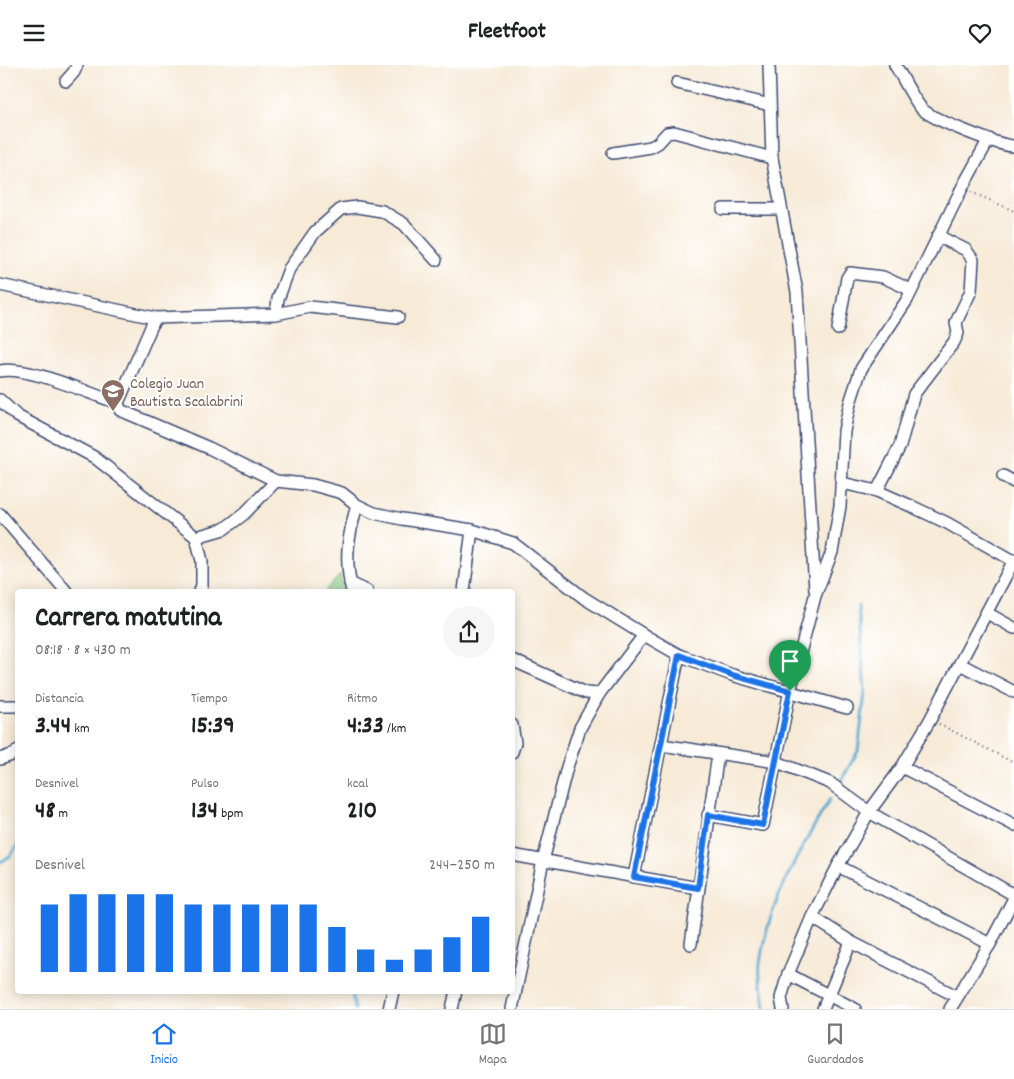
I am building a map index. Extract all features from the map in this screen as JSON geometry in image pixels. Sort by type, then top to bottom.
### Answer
[{"type":"street","points":[[66,81],[74,73],[77,65]]},
{"type":"street","points":[[769,65],[772,158],[796,292],[816,595]]},
{"type":"street","points":[[895,65],[922,109],[935,119],[1014,146]]},
{"type":"street","points":[[677,83],[770,105]]},
{"type":"street","points":[[613,153],[651,147],[658,143],[667,133],[674,132],[772,158]]},
{"type":"street","points":[[708,815],[763,825],[790,691],[816,595],[832,552],[842,483],[844,431],[850,403],[861,369],[906,300],[962,188],[989,139]]},
{"type":"street","points":[[276,314],[278,299],[289,269],[315,232],[341,209],[357,207],[382,211],[404,224],[436,260]]},
{"type":"street","points":[[723,209],[781,209]]},
{"type":"street","points":[[877,491],[900,446],[914,393],[954,342],[958,333],[956,323],[958,316],[971,291],[973,260],[966,250],[938,236]]},
{"type":"street","points":[[838,329],[847,278],[850,273],[883,277],[911,290]]},
{"type":"street","points":[[0,285],[154,318],[276,314],[310,307],[398,317]]},
{"type":"street","points":[[154,318],[118,403],[120,410],[209,448],[276,481],[313,485],[342,493],[357,505],[374,513],[472,529],[514,543],[584,597],[679,655],[732,675],[847,709]]},
{"type":"street","points":[[0,371],[9,369],[30,373],[118,403]]},
{"type":"street","points":[[0,400],[16,416],[94,457],[196,537],[202,561],[201,589]]},
{"type":"street","points":[[1003,476],[1014,482]]},
{"type":"street","points":[[196,537],[224,529],[244,514],[276,481]]},
{"type":"street","points":[[783,1009],[781,998],[788,974],[812,917],[838,866],[869,812],[902,767],[930,720],[1014,561],[947,523],[877,491],[842,483]]},
{"type":"street","points":[[351,587],[347,564],[349,535],[357,505]]},
{"type":"street","points":[[0,514],[64,589]]},
{"type":"street","points":[[464,589],[472,529]]},
{"type":"street","points":[[987,613],[1014,628]]},
{"type":"street","points":[[512,1009],[544,861],[567,767],[580,728],[599,694],[644,635]]},
{"type":"street","points":[[634,877],[679,655]]},
{"type":"street","points":[[515,661],[586,693],[599,694]]},
{"type":"street","points":[[960,663],[1014,692]]},
{"type":"street","points":[[0,706],[15,706]]},
{"type":"street","points":[[661,745],[777,762],[830,783],[869,812],[1014,897],[990,944],[956,996],[950,1009]]},
{"type":"street","points":[[0,759],[15,754]]},
{"type":"street","points":[[691,944],[718,754]]},
{"type":"street","points":[[902,767],[1014,825]]},
{"type":"street","points":[[515,856],[698,888]]},
{"type":"street","points":[[838,866],[990,944]]},
{"type":"street","points":[[812,917],[851,941],[956,996]]},
{"type":"street","points":[[823,1009],[827,995],[851,941]]},
{"type":"street","points":[[788,974],[855,1009]]},
{"type":"street","points":[[389,1009],[392,994]]},
{"type":"street","points":[[452,1009],[455,994]]},
{"type":"path","points":[[962,188],[1014,211]]},
{"type":"path","points":[[930,720],[1014,763]]},
{"type":"green space","points":[[340,575],[344,589],[326,589]]},
{"type":"waterway","points":[[839,784],[858,751],[865,693],[858,606]]},
{"type":"waterway","points":[[764,1009],[760,963],[770,919],[797,857],[830,799]]},
{"type":"waterway","points":[[0,862],[10,857],[15,850]]},
{"type":"waterway","points":[[352,994],[355,1009]]},
{"type":"place","name":"Colegio Juan Bautista Scalabrini","points":[[113,412]]},
{"type":"route","points":[[679,655],[732,675],[790,691],[763,825],[708,815],[698,888],[634,877],[679,655]]}]
